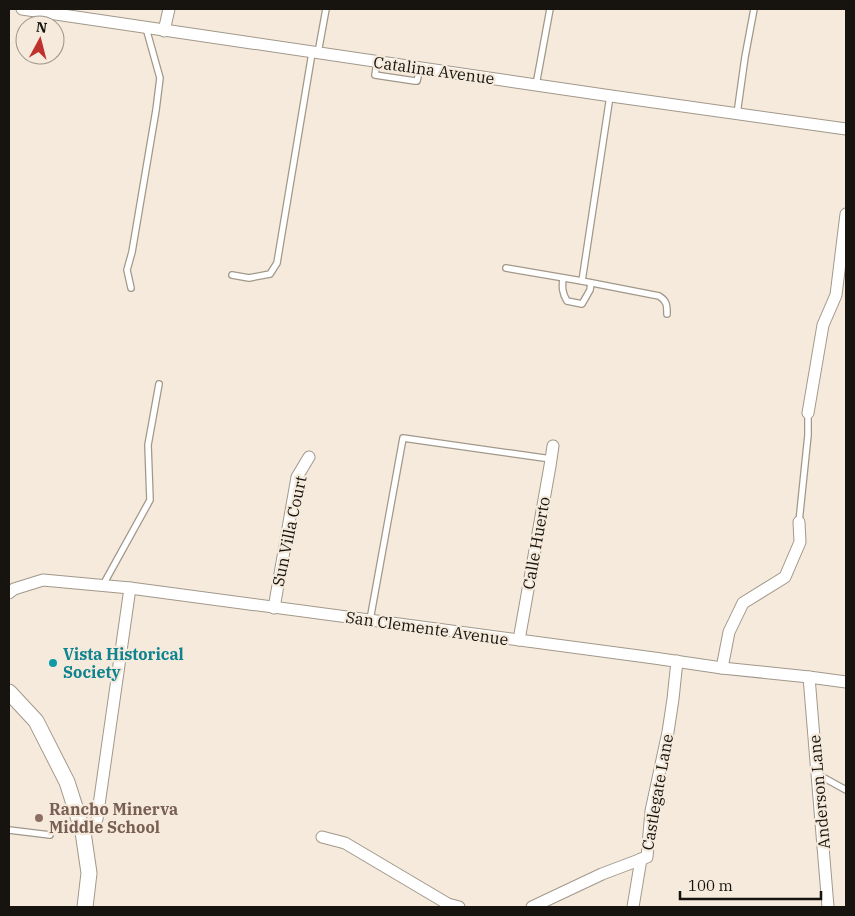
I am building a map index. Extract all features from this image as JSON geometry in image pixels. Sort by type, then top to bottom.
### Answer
[{"type":"main road","points":[[9,692],[36,721],[67,782],[83,832],[89,873],[84,907]]},
{"type":"street","name":"Catalina Avenue","points":[[22,9],[846,129]]},
{"type":"street","points":[[164,31],[169,9]]},
{"type":"street","points":[[808,413],[823,326],[836,294],[846,214]]},
{"type":"street","name":"Calle Huerto","points":[[519,640],[553,446]]},
{"type":"street","name":"Sun Villa Court","points":[[274,608],[297,477],[309,457]]},
{"type":"street","points":[[722,668],[729,632],[743,603],[785,577],[800,542],[798,522]]},
{"type":"street","name":"San Clemente Avenue","points":[[10,589],[43,580],[130,588],[722,668],[846,682]]},
{"type":"street","points":[[97,819],[130,588]]},
{"type":"street","name":"Castlegate Lane","points":[[532,907],[602,874],[647,857],[651,811],[668,732],[677,662]]},
{"type":"street","name":"Anderson Lane","points":[[809,677],[828,907]]},
{"type":"street","points":[[322,836],[345,844],[448,904],[459,907]]},
{"type":"street","points":[[633,907],[641,859]]},
{"type":"lane","points":[[232,275],[249,278],[270,274],[277,263],[315,53],[326,9]]},
{"type":"lane","points":[[536,85],[550,9]]},
{"type":"lane","points":[[737,114],[754,9]]},
{"type":"lane","points":[[131,288],[127,270],[132,252],[160,78],[146,28]]},
{"type":"lane","points":[[582,281],[610,96]]},
{"type":"lane","points":[[506,268],[659,296],[667,303],[666,314]]},
{"type":"lane","points":[[563,278],[562,289],[564,297],[567,301],[582,304],[590,290],[591,283]]},
{"type":"lane","points":[[103,585],[150,500],[148,445],[159,384]]},
{"type":"lane","points":[[798,522],[808,435],[808,413]]},
{"type":"lane","points":[[370,620],[403,438],[551,460]]},
{"type":"lane","points":[[817,774],[846,790]]},
{"type":"lane","points":[[9,830],[50,835]]},
{"type":"place","name":"Vista Historical Society","points":[[53,663]]},
{"type":"place","name":"Rancho Minerva Middle School","points":[[39,818]]}]
